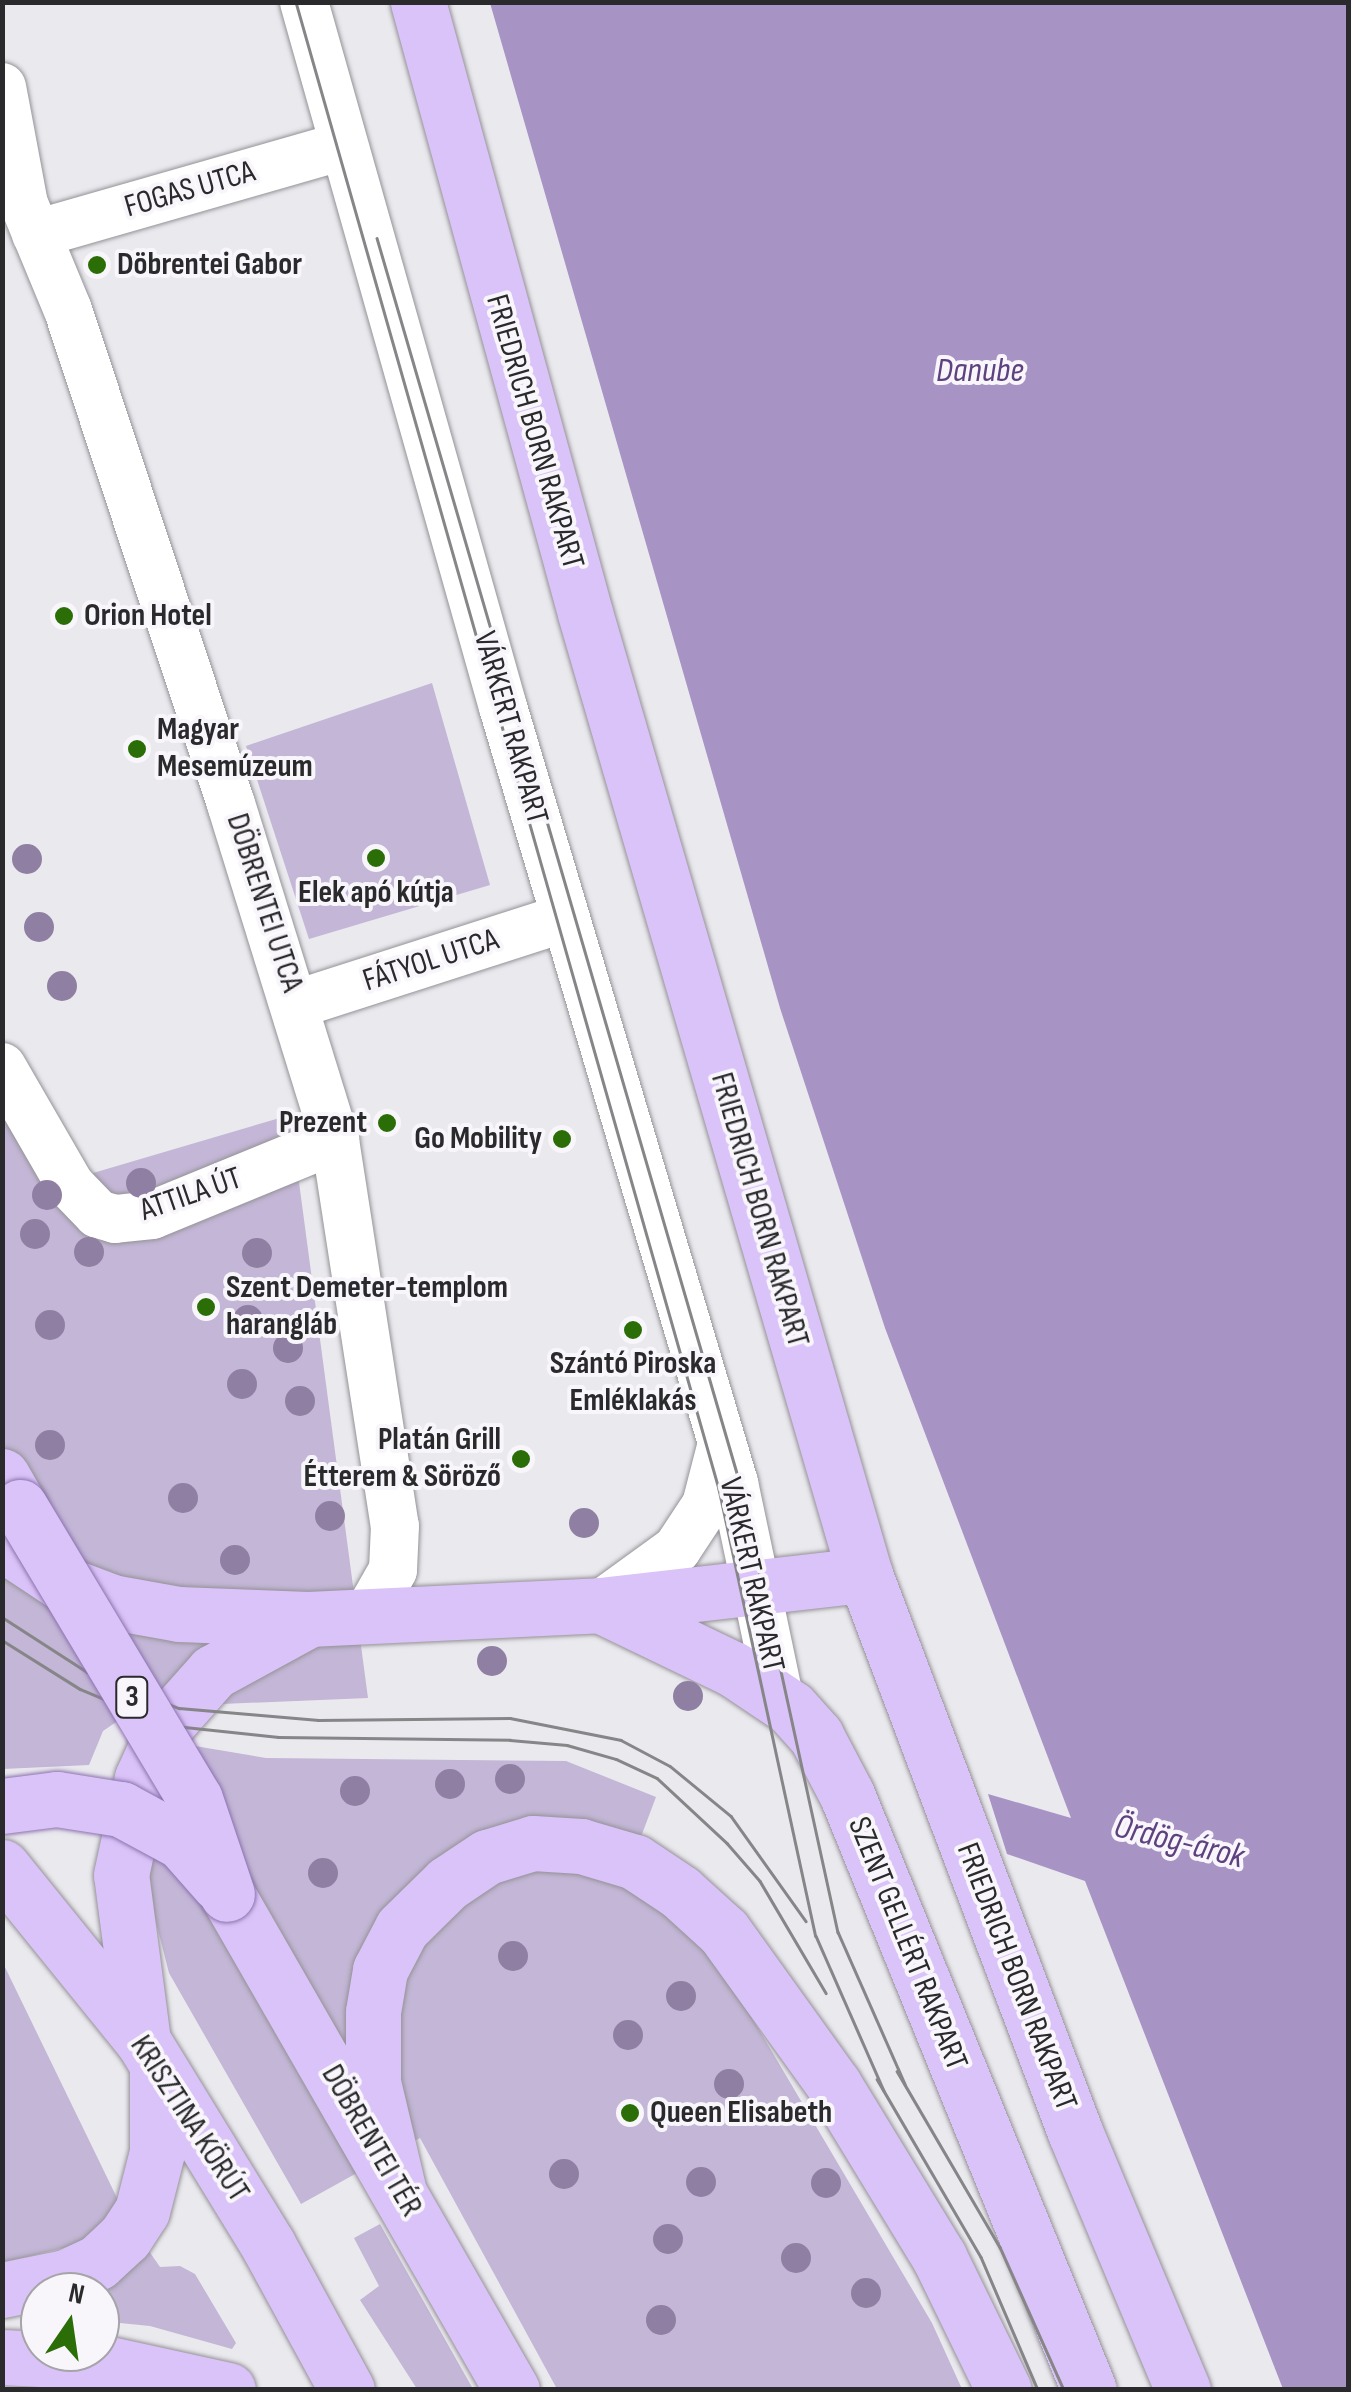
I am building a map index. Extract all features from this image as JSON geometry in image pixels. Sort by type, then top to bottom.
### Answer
[{"type":"main road","name":"FRIEDRICH BORN RAKPART","points":[[418,2],[585,613],[864,1575],[1074,2132],[1183,2390]]},
{"type":"main road","name":"3","points":[[2,1476],[195,1799],[228,1894]]},
{"type":"main road","points":[[2,1544],[62,1583],[112,1602],[179,1614],[308,1619],[384,1619],[600,1605],[864,1575]]},
{"type":"main road","name":"SZENT GELLÉRT RAKPART","points":[[600,1605],[734,1669],[780,1701],[816,1736],[847,1795],[1089,2390]]},
{"type":"main road","points":[[2,2290],[66,2277],[98,2262],[125,2237],[142,2211],[157,2152],[150,2052],[121,1874],[142,1778],[166,1725],[213,1672],[308,1619]]},
{"type":"main road","points":[[2,1806],[57,1799],[121,1809],[182,1842],[228,1894]]},
{"type":"main road","points":[[398,2188],[373,2082],[380,1970],[402,1928],[448,1883],[487,1857],[534,1843],[581,1846],[635,1862],[680,1892],[724,1932],[768,1990],[834,2085],[939,2257],[1003,2386]]},
{"type":"main road","name":"KRISZTINA KÖRÚT","points":[[2,1868],[150,2052],[268,2244],[346,2390]]},
{"type":"main road","name":"DÖBRENTEI TÉR","points":[[228,1894],[512,2390]]},
{"type":"main road","points":[[2,2357],[100,2362],[228,2390]]},
{"type":"street","name":"VÁRKERT RAKPART","points":[[304,2],[720,1451],[734,1482],[780,1701]]},
{"type":"street","name":"DÖBRENTEI UTCA","points":[[2,87],[24,204],[68,310],[297,1004],[334,1140],[395,1526],[393,1570],[384,1619]]},
{"type":"street","name":"FOGAS UTCA","points":[[36,234],[343,146]]},
{"type":"street","name":"FÁTYOL UTCA","points":[[297,1004],[566,918]]},
{"type":"street","name":"ATTILA ÚT","points":[[2,1067],[70,1185],[98,1214],[115,1219],[152,1215],[334,1140]]},
{"type":"street","name":"VÁRKERT RAKPART","points":[[600,1605],[677,1549],[706,1505],[720,1451]]},
{"type":"shaded area","points":[[432,683],[490,885],[309,939],[246,746]]},
{"type":"shaded area","points":[[2,1114],[49,1186],[290,1115],[368,1698],[222,1704],[218,1692],[163,1690],[103,1731],[89,1765],[3,1769]]},
{"type":"shaded area","points":[[189,1745],[266,1758],[566,1761],[656,1797],[622,1887],[671,1916],[725,1972],[932,2323],[962,2389],[557,2389],[420,2138],[301,2204],[169,1973],[151,1903],[142,1860]]},
{"type":"shaded area","points":[[2,1961],[119,2202],[83,2243],[2,2263]]},
{"type":"shaded area","points":[[380,2224],[473,2389],[417,2389],[360,2300],[379,2286],[354,2238]]},
{"type":"shaded area","points":[[142,2241],[160,2267],[180,2266],[195,2274],[236,2343],[232,2349],[150,2326],[120,2323],[120,2272],[96,2272]]},
{"type":"water","name":"Danube","points":[[490,3],[1348,3],[1348,2389],[1283,2389],[1085,1881],[1007,1854],[988,1794],[1071,1818],[885,1328],[780,1008]]},
{"type":"tram line","points":[[296,2],[719,1489],[816,1936],[884,2091]]},
{"type":"tram line","points":[[377,238],[740,1483],[838,1932],[905,2084]]},
{"type":"tram line","points":[[2,1617],[87,1672],[179,1708],[318,1720],[510,1718],[621,1740],[670,1766],[731,1816],[806,1921]]},
{"type":"tram line","points":[[2,1640],[80,1689],[166,1725],[278,1737],[510,1740],[567,1745],[616,1759],[657,1778],[727,1843],[760,1881],[826,1993]]},
{"type":"tram line","points":[[897,2071],[1000,2247],[1064,2390]]},
{"type":"tram line","points":[[877,2079],[981,2257],[1038,2390]]},
{"type":"place","name":"Döbrentei Gabor","points":[[97,265]]},
{"type":"place","name":"Orion Hotel","points":[[64,616]]},
{"type":"place","name":"Magyar Mesemúzeum","points":[[137,749]]},
{"type":"place","name":"Elek apó kútja","points":[[376,858]]},
{"type":"place","name":"Prezent","points":[[387,1123]]},
{"type":"place","name":"Go Mobility","points":[[562,1139]]},
{"type":"place","name":"Szent Demeter-templom harangláb","points":[[206,1307]]},
{"type":"place","name":"Szántó Piroska Emléklakás","points":[[633,1330]]},
{"type":"place","name":"Platán Grill Étterem & Söröző","points":[[521,1459]]},
{"type":"place","name":"Queen Elisabeth","points":[[630,2113]]},
{"type":"water label","name":"Ördög-árok","points":[[1179,1842]]}]
